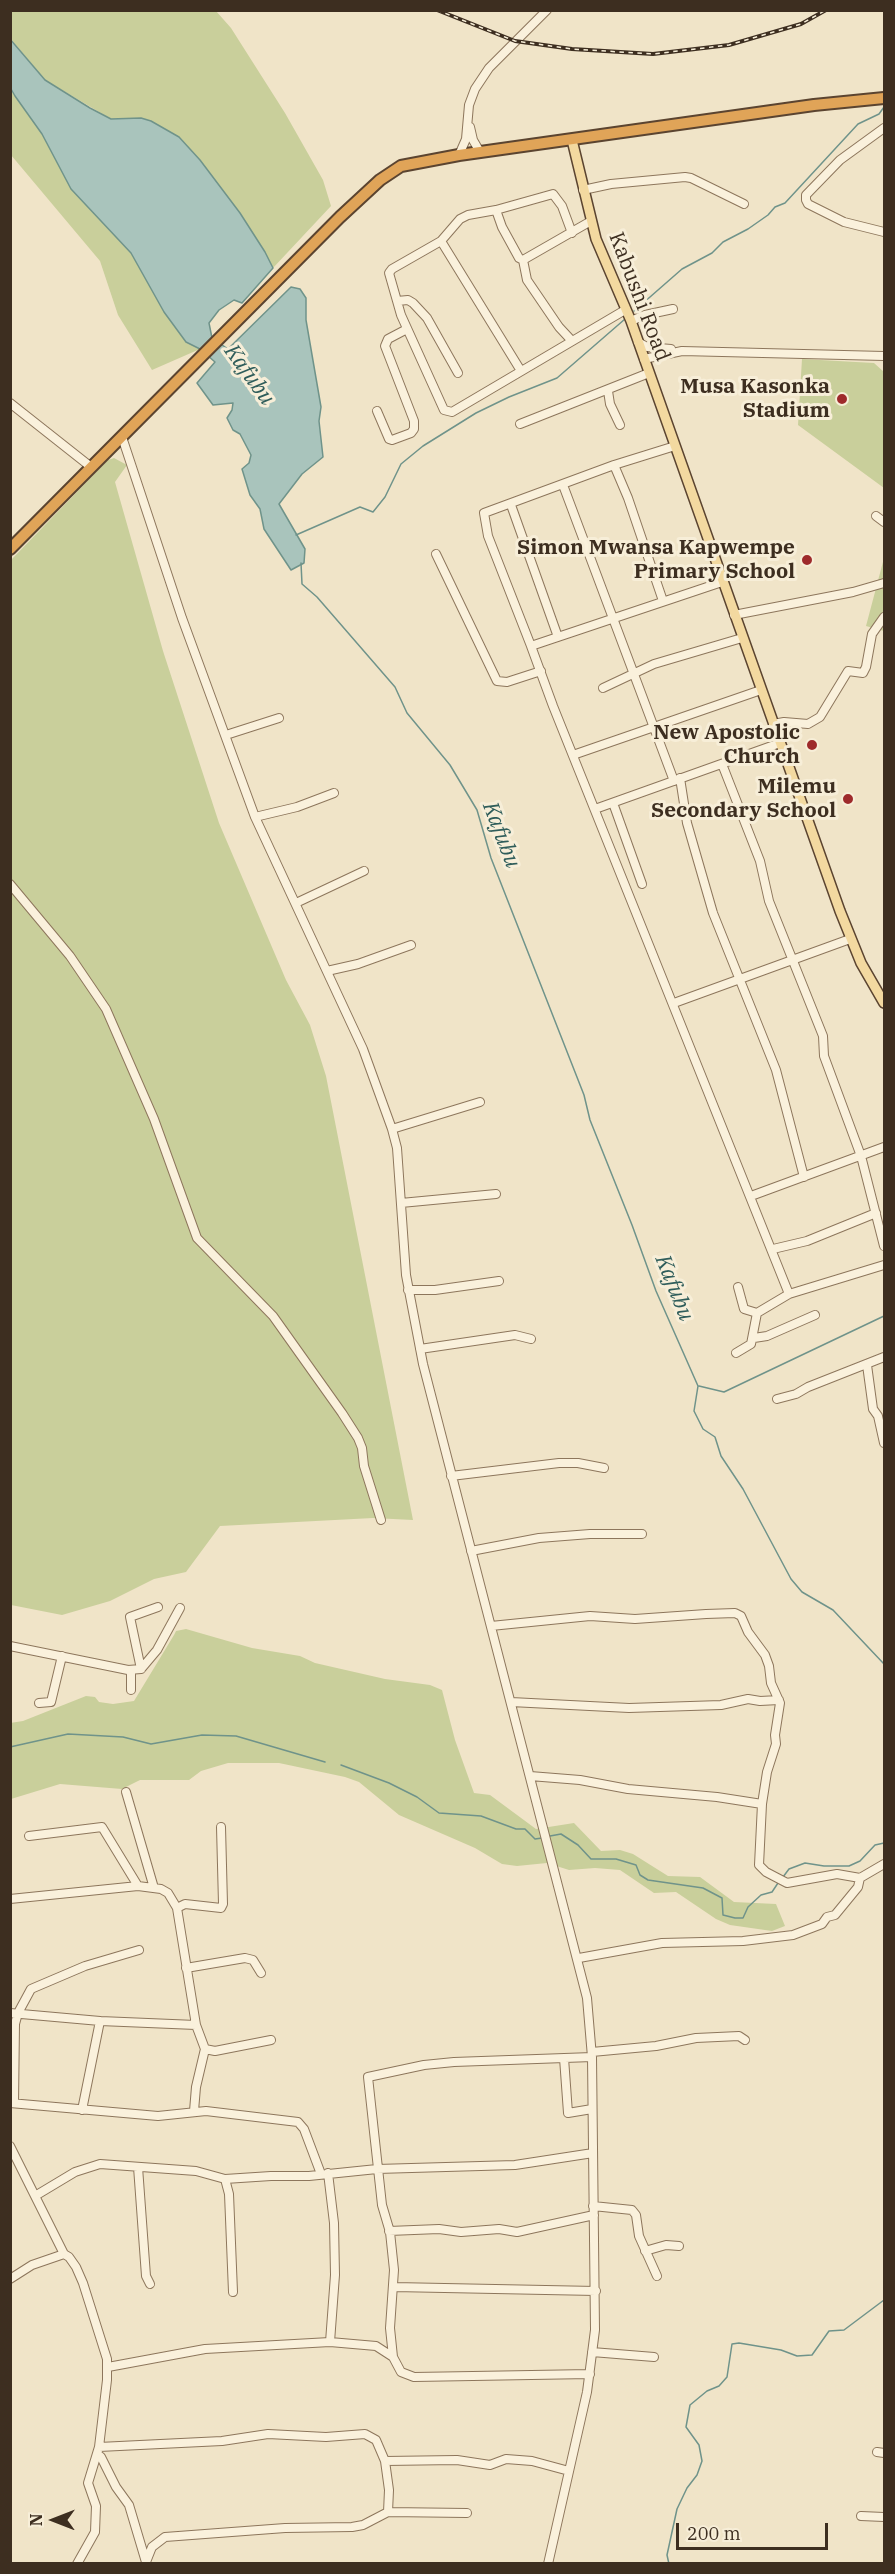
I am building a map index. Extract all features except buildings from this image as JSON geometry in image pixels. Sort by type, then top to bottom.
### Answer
[{"type":"highway","points":[[10,549],[219,342],[340,217],[394,169],[406,163],[459,155],[814,105],[885,98]]},
{"type":"main road","name":"Kabushi Road","points":[[572,140],[596,239],[631,321],[850,939],[861,963],[885,1003]]},
{"type":"street","points":[[459,155],[465,145],[472,94],[481,78],[546,10]]},
{"type":"street","points":[[468,120],[473,140],[480,152]]},
{"type":"street","points":[[885,128],[840,160],[806,195],[806,200],[808,204],[844,222],[885,232]]},
{"type":"street","points":[[583,190],[611,184],[685,177],[744,204]]},
{"type":"street","points":[[572,233],[562,206],[553,194],[496,210],[468,215],[460,219],[441,241],[392,269],[389,280],[407,329],[444,410],[448,412],[625,310]]},
{"type":"street","points":[[496,210],[502,227],[519,258],[523,260],[527,280],[558,327],[572,341]]},
{"type":"street","points":[[523,260],[591,221]]},
{"type":"street","points":[[441,241],[520,371]]},
{"type":"street","points":[[397,301],[408,300],[428,318],[458,373]]},
{"type":"street","points":[[631,321],[645,315],[673,309]]},
{"type":"street","points":[[377,411],[389,439],[411,433],[414,429],[414,421],[384,345],[388,339],[407,329]]},
{"type":"street","points":[[638,342],[647,347],[682,351],[885,356]]},
{"type":"street","points":[[644,359],[682,351]]},
{"type":"street","points":[[520,424],[649,373]]},
{"type":"street","points":[[608,391],[610,404],[620,425]]},
{"type":"street","points":[[10,403],[91,467]]},
{"type":"street","points":[[122,437],[182,618],[255,817],[363,1049],[392,1129],[396,1148],[408,1290],[420,1349],[451,1476],[579,1958],[589,2011],[592,2055],[596,2291],[590,2374],[548,2564]]},
{"type":"street","points":[[675,446],[614,465],[511,505],[484,513],[484,522],[573,755],[773,1249],[789,1294]]},
{"type":"street","points":[[614,465],[628,498],[663,601]]},
{"type":"street","points":[[563,485],[591,553],[612,619],[677,780],[713,913],[776,1070],[804,1177]]},
{"type":"street","points":[[511,505],[558,637]]},
{"type":"street","points":[[876,516],[885,522]]},
{"type":"street","points":[[436,554],[497,681],[507,682],[541,670]]},
{"type":"street","points":[[531,646],[723,582]]},
{"type":"street","points":[[734,615],[853,592],[885,583]]},
{"type":"street","points":[[773,724],[784,722],[808,724],[820,717],[848,671],[863,673],[867,667],[872,634],[885,617]]},
{"type":"street","points":[[603,688],[672,658],[742,638]]},
{"type":"street","points":[[573,755],[761,690]]},
{"type":"street","points":[[226,735],[279,718]]},
{"type":"street","points":[[595,809],[780,743]]},
{"type":"street","points":[[722,764],[760,861],[769,901],[823,1036],[824,1056],[861,1156],[885,1246]]},
{"type":"street","points":[[255,817],[290,809],[334,793]]},
{"type":"street","points":[[613,802],[642,884]]},
{"type":"street","points":[[296,903],[364,871]]},
{"type":"street","points":[[10,885],[70,956],[106,1009],[154,1119],[197,1238],[273,1316],[358,1438],[381,1520]]},
{"type":"street","points":[[674,1004],[850,939]]},
{"type":"street","points":[[327,971],[358,964],[411,945]]},
{"type":"street","points":[[392,1129],[480,1102]]},
{"type":"street","points":[[751,1196],[885,1147]]},
{"type":"street","points":[[401,1203],[496,1194]]},
{"type":"street","points":[[773,1249],[807,1241],[876,1213]]},
{"type":"street","points":[[736,1353],[748,1347],[754,1338],[754,1321],[757,1313],[789,1294],[885,1265]]},
{"type":"street","points":[[408,1290],[435,1290],[499,1281]]},
{"type":"street","points":[[738,1287],[744,1309],[757,1313]]},
{"type":"street","points":[[754,1338],[767,1336],[815,1316]]},
{"type":"street","points":[[420,1349],[515,1335],[531,1339]]},
{"type":"street","points":[[777,1399],[796,1394],[808,1387],[885,1357]]},
{"type":"street","points":[[867,1365],[873,1409],[878,1416],[885,1443]]},
{"type":"street","points":[[451,1476],[559,1463],[578,1463],[604,1468]]},
{"type":"street","points":[[471,1551],[539,1538],[590,1534],[642,1534]]},
{"type":"street","points":[[141,1669],[130,1617],[158,1607]]},
{"type":"street","points":[[10,1646],[131,1671],[141,1669],[157,1650],[180,1608]]},
{"type":"street","points":[[491,1626],[584,1616],[635,1619],[735,1613],[743,1618],[748,1632],[765,1655],[771,1683],[780,1708],[775,1735],[776,1744],[767,1772],[762,1804],[759,1865],[766,1872],[787,1883],[837,1874],[860,1878],[885,1864]]},
{"type":"street","points":[[39,1703],[51,1702],[62,1656]]},
{"type":"street","points":[[131,1671],[131,1690]]},
{"type":"street","points":[[511,1702],[629,1708],[721,1705],[748,1699],[779,1700]]},
{"type":"street","points":[[530,1776],[580,1780],[628,1789],[717,1797],[762,1804]]},
{"type":"street","points":[[126,1792],[154,1888]]},
{"type":"street","points":[[29,1836],[102,1827],[138,1886]]},
{"type":"street","points":[[177,1908],[185,1904],[220,1908],[223,1904],[221,1827]]},
{"type":"street","points":[[579,1958],[662,1942],[743,1941],[793,1935],[822,1924],[828,1917],[835,1915],[858,1887],[860,1878]]},
{"type":"street","points":[[10,1895],[138,1886],[168,1893],[177,1908],[196,2025],[205,2049],[196,2086],[194,2111]]},
{"type":"street","points":[[139,1950],[85,1966],[31,1989],[14,2013],[12,2103],[158,2116],[194,2111],[298,2122],[304,2128],[324,2174],[334,2223],[335,2275],[330,2342]]},
{"type":"street","points":[[186,1968],[245,1958],[253,1960],[261,1973]]},
{"type":"street","points":[[14,2013],[100,2021],[196,2025]]},
{"type":"street","points":[[82,2110],[100,2021]]},
{"type":"street","points":[[590,2374],[414,2377],[402,2372],[393,2357],[390,2328],[394,2287],[389,2230],[382,2205],[367,2080],[371,2074],[454,2062],[564,2058],[683,2043],[696,2038],[739,2036],[745,2040]]},
{"type":"street","points":[[205,2049],[215,2050],[270,2040]]},
{"type":"street","points":[[564,2058],[568,2113],[592,2109]]},
{"type":"street","points":[[10,2146],[64,2254],[76,2267],[88,2294],[108,2367],[98,2450],[88,2483],[96,2506],[95,2532],[77,2564]]},
{"type":"street","points":[[35,2196],[75,2172],[92,2165],[110,2163],[196,2171],[225,2180],[377,2169],[515,2165],[593,2153]]},
{"type":"street","points":[[138,2167],[146,2276],[150,2284]]},
{"type":"street","points":[[225,2180],[229,2194],[233,2292]]},
{"type":"street","points":[[593,2206],[632,2210],[636,2215],[639,2236],[657,2276]]},
{"type":"street","points":[[389,2230],[439,2229],[461,2232],[499,2229],[518,2232],[594,2215]]},
{"type":"street","points":[[645,2251],[666,2245],[679,2246]]},
{"type":"street","points":[[10,2279],[32,2265],[64,2254]]},
{"type":"street","points":[[394,2287],[596,2291]]},
{"type":"street","points":[[108,2367],[205,2349],[330,2342],[376,2346],[393,2357]]},
{"type":"street","points":[[592,2352],[654,2356]]},
{"type":"street","points":[[98,2450],[222,2441],[268,2434],[326,2437],[365,2434],[376,2440],[384,2461],[389,2490],[388,2512]]},
{"type":"street","points":[[98,2450],[116,2487],[129,2505],[146,2563]]},
{"type":"street","points":[[384,2461],[457,2460],[490,2465],[502,2459],[521,2460],[547,2464],[568,2471]]},
{"type":"street","points":[[146,2563],[152,2547],[165,2536],[352,2527],[363,2525],[388,2512],[467,2513]]},
{"type":"street","points":[[861,2516],[885,2517]]},
{"type":"green space","points":[[11,11],[216,11],[231,28],[285,113],[323,180],[331,206],[273,268],[240,213],[200,160],[179,137],[151,121],[111,119],[45,80],[11,39]]},
{"type":"green space","points":[[10,89],[42,134],[71,189],[131,253],[164,312],[186,342],[200,349],[152,370],[118,315],[100,261],[11,155]]},
{"type":"green space","name":"Musa Kasonka Stadium","points":[[802,359],[874,363],[884,372],[884,488],[798,425]]},
{"type":"green space","points":[[114,458],[127,465],[115,482],[163,651],[219,823],[286,980],[310,1025],[326,1076],[413,1520],[373,1518],[220,1526],[186,1572],[154,1579],[110,1601],[62,1615],[11,1605],[11,560],[108,460]]},
{"type":"green space","points":[[884,558],[884,631],[866,626]]},
{"type":"green space","points":[[186,1629],[252,1648],[300,1656],[315,1663],[385,1679],[430,1685],[442,1690],[455,1740],[474,1793],[490,1795],[536,1829],[574,1823],[601,1851],[620,1850],[633,1854],[668,1876],[700,1877],[734,1902],[776,1904],[785,1926],[772,1931],[730,1925],[716,1919],[676,1892],[654,1893],[620,1870],[595,1868],[569,1870],[547,1863],[517,1866],[502,1864],[475,1848],[399,1815],[359,1782],[279,1763],[228,1763],[201,1771],[189,1780],[140,1780],[122,1789],[60,1784],[11,1799],[10,1723],[23,1721],[86,1696],[95,1697],[99,1702],[113,1704],[134,1701],[176,1631]]},
{"type":"water","points":[[10,39],[45,80],[90,108],[111,119],[141,118],[151,121],[179,137],[200,160],[240,213],[273,268],[242,303],[234,300],[219,310],[209,323],[212,338],[228,349],[291,287],[300,289],[306,298],[306,320],[321,407],[319,421],[323,457],[302,474],[279,504],[305,549],[304,563],[291,570],[264,529],[260,509],[250,495],[242,469],[249,463],[251,455],[240,434],[233,430],[227,418],[233,403],[213,405],[197,383],[215,362],[200,349],[186,342],[164,312],[131,253],[71,189],[42,134],[11,89]]},
{"type":"waterway","points":[[634,311],[682,269],[712,253],[723,242],[748,229],[775,207],[785,203],[858,124],[879,114],[884,107]]},
{"type":"waterway","points":[[296,535],[360,507],[373,512],[385,497],[401,464],[423,446],[476,413],[557,378],[625,319]]},
{"type":"waterway","name":"Kafubu","points":[[301,563],[302,584],[317,597],[395,687],[407,713],[450,765],[477,810],[491,858],[584,1095],[590,1120],[656,1291],[698,1386],[694,1411],[703,1429],[715,1437],[721,1456],[743,1489],[791,1579],[802,1592],[833,1610],[884,1664]]},
{"type":"waterway","points":[[699,1386],[724,1392],[884,1316]]},
{"type":"waterway","points":[[10,1747],[68,1734],[123,1737],[151,1744],[202,1735],[236,1736],[325,1762]]},
{"type":"waterway","points":[[341,1765],[389,1783],[417,1797],[439,1813],[481,1816],[516,1829],[525,1829],[535,1839],[542,1838]]},
{"type":"waterway","points":[[550,1836],[561,1834],[578,1845],[591,1859],[616,1859],[636,1865],[640,1875],[648,1880],[703,1888],[722,1898],[723,1915],[735,1918],[743,1918],[748,1907],[761,1895],[772,1892],[778,1883]]},
{"type":"waterway","points":[[783,1877],[789,1869],[805,1863],[849,1866],[860,1861],[875,1845],[884,1843]]},
{"type":"waterway","name":"Kafubu","points":[[669,2564],[667,2555],[677,2509],[687,2488],[697,2475],[702,2461],[699,2445],[686,2427],[690,2405],[707,2391],[719,2386],[727,2377],[732,2344],[739,2343],[781,2350],[797,2356],[812,2355],[829,2331],[844,2330],[884,2300]]},
{"type":"railway","points":[[437,10],[515,41],[572,49],[653,54],[729,45],[801,24],[826,10]]},
{"type":"place","name":"Musa Kasonka Stadium","points":[[842,399]]},
{"type":"place","name":"Simon Mwansa Kapwempe Primary School","points":[[807,560]]},
{"type":"place","name":"New Apostolic Church","points":[[812,745]]},
{"type":"place","name":"Milemu Secondary School","points":[[848,799]]}]
